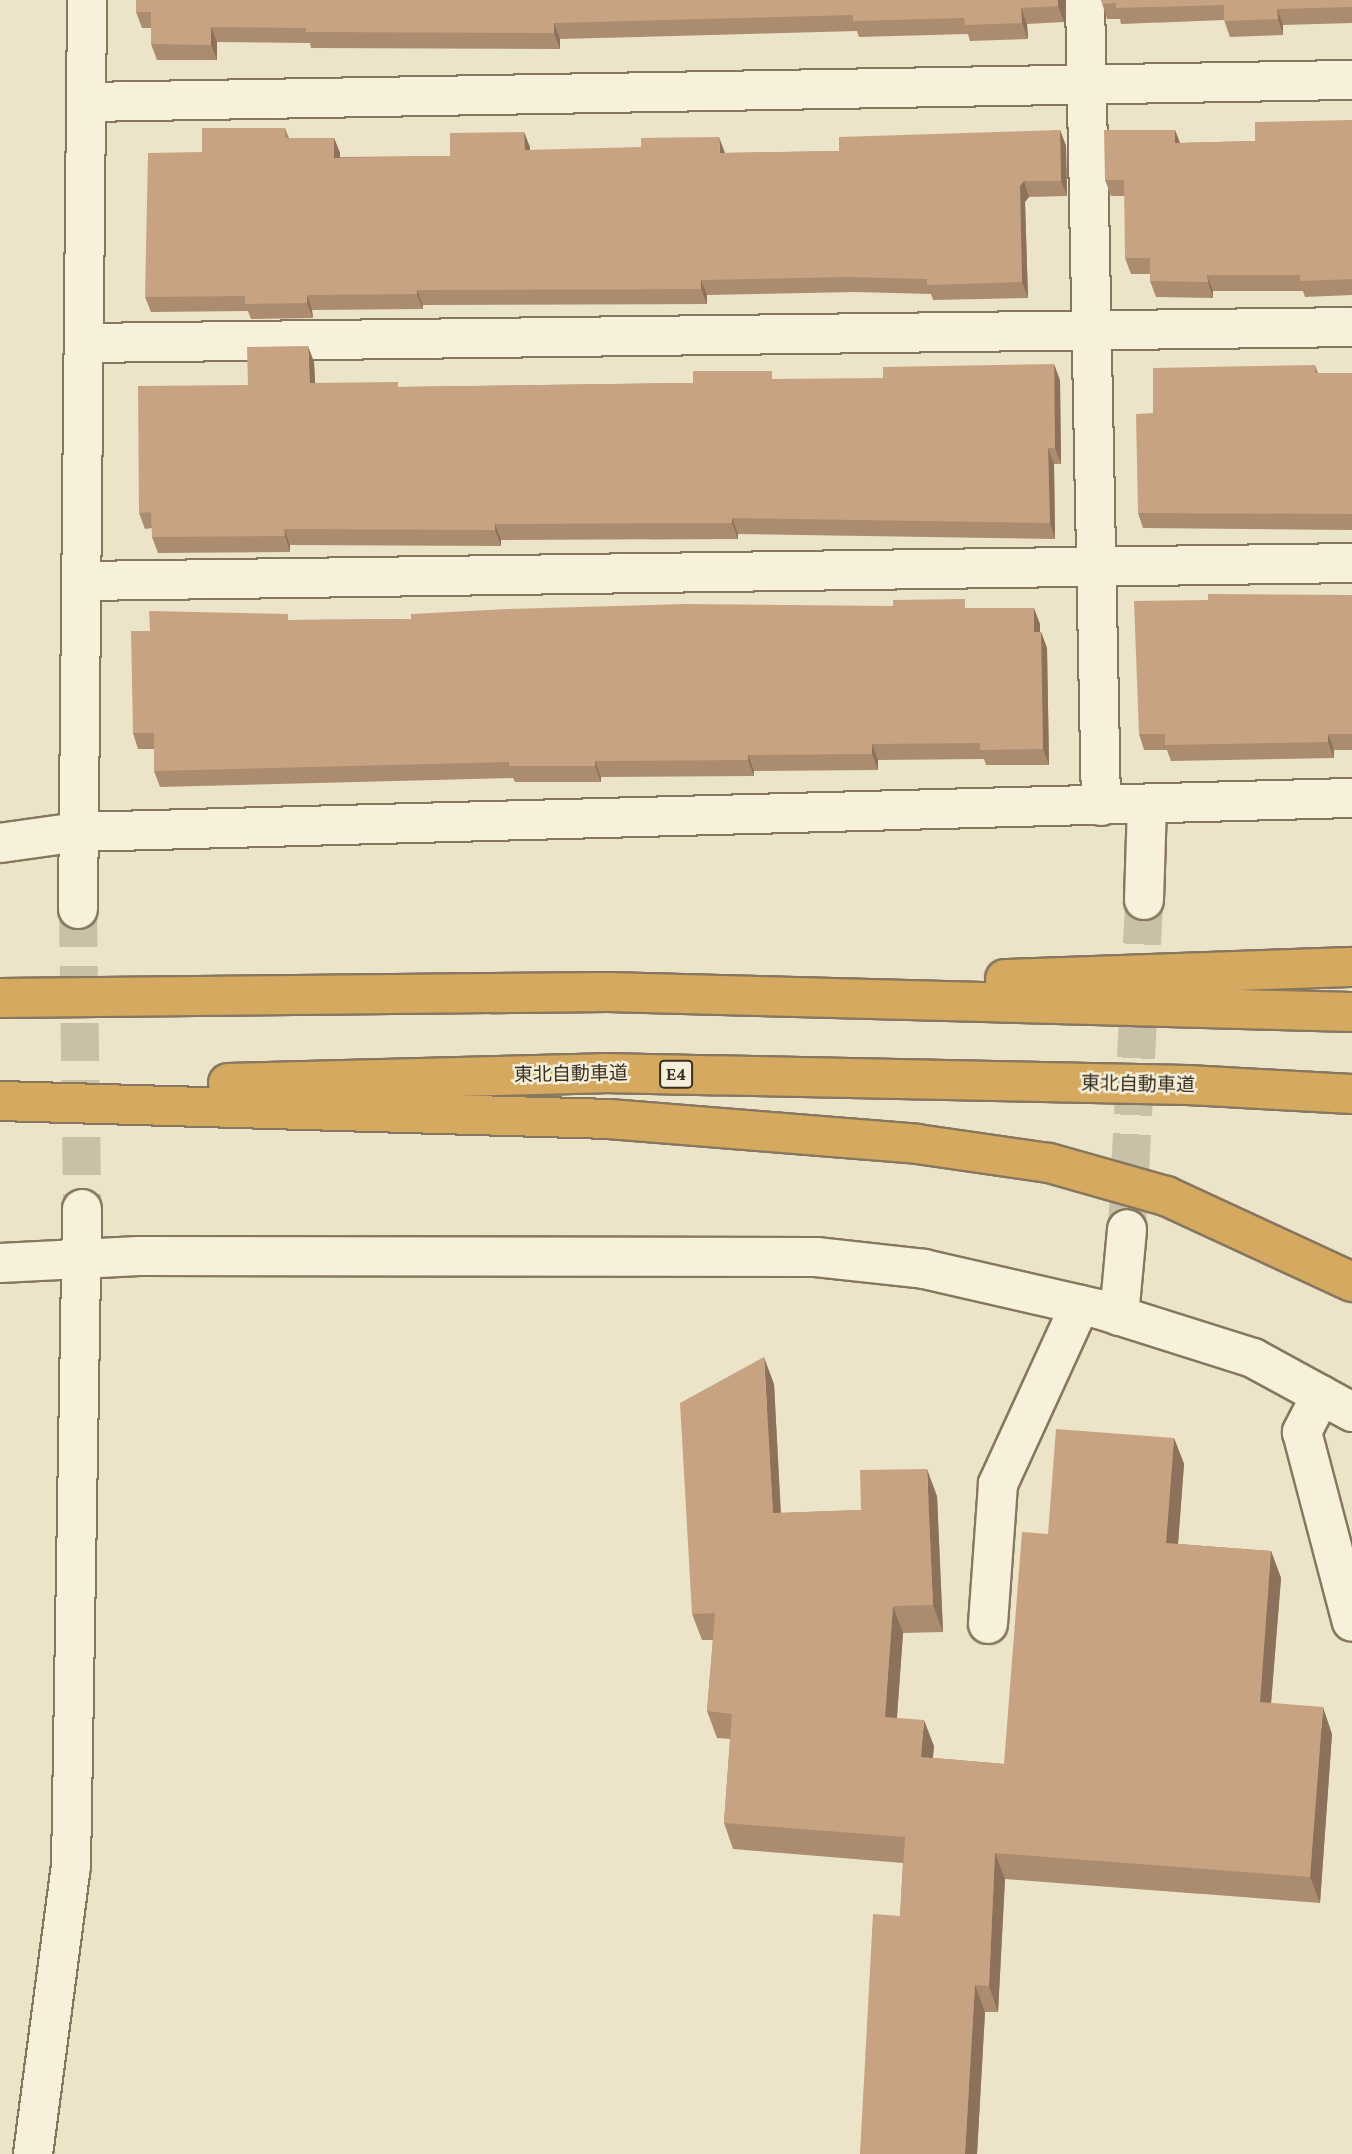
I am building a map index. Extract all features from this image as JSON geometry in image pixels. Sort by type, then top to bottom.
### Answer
[{"type":"highway","points":[[0,998],[608,992],[1352,967]]},
{"type":"highway","points":[[608,992],[1352,1012]]},
{"type":"highway","name":"東北自動車道","points":[[0,1090],[603,1073],[1187,1085],[1352,1094]]},
{"type":"highway","points":[[0,1101],[609,1119],[917,1143],[1049,1163],[1166,1196],[1352,1282]]},
{"type":"street","points":[[78,909],[87,0]]},
{"type":"street","points":[[1085,0],[1101,806]]},
{"type":"street","points":[[86,102],[1352,80]]},
{"type":"street","points":[[84,343],[1352,327]]},
{"type":"street","points":[[82,582],[1352,563]]},
{"type":"street","points":[[0,843],[78,832],[1352,798]]},
{"type":"street","points":[[1144,900],[1147,804]]},
{"type":"street","points":[[33,2154],[71,1867],[84,1259],[82,1209]]},
{"type":"street","points":[[1119,1316],[1127,1229]]},
{"type":"street","points":[[0,1263],[84,1259],[817,1257],[924,1269],[1080,1305],[1253,1358],[1337,1404],[1302,1432],[1352,1622]]},
{"type":"street","points":[[988,1624],[998,1485],[1080,1305]]},
{"type":"building","points":[[136,0],[1058,0],[1058,6],[1021,8],[1022,23],[965,25],[964,18],[853,21],[853,15],[554,23],[554,33],[306,32],[306,28],[211,27],[211,45],[151,44],[151,12],[136,12]]},
{"type":"building","points":[[1101,0],[1352,0],[1352,7],[1277,9],[1278,19],[1224,21],[1224,5],[1116,8],[1116,3],[1102,4]]},
{"type":"building","points":[[1352,120],[1352,279],[1300,281],[1300,275],[1207,275],[1208,282],[1150,281],[1150,258],[1125,258],[1124,180],[1105,180],[1104,130],[1175,130],[1175,143],[1255,141],[1255,122]]},
{"type":"building","points":[[202,128],[285,128],[285,138],[334,138],[334,158],[450,156],[450,133],[524,132],[525,150],[641,147],[641,138],[719,137],[720,153],[839,151],[839,137],[1060,130],[1061,181],[1024,181],[1020,186],[1022,282],[927,285],[927,279],[849,277],[701,280],[701,289],[417,290],[417,294],[307,295],[307,303],[245,304],[245,296],[145,297],[148,153],[202,152]]},
{"type":"building","points":[[308,346],[310,383],[398,382],[398,387],[693,383],[693,371],[772,371],[772,379],[883,378],[883,367],[1054,364],[1055,448],[1048,448],[1050,523],[732,518],[732,523],[495,524],[495,530],[284,529],[285,536],[152,537],[151,512],[139,513],[138,386],[248,385],[247,347]]},
{"type":"building","points":[[1315,365],[1315,373],[1352,373],[1352,514],[1138,513],[1136,414],[1153,413],[1153,368]]},
{"type":"building","points":[[1208,594],[1352,595],[1352,734],[1328,734],[1328,742],[1165,745],[1165,734],[1139,734],[1134,601],[1208,600]]},
{"type":"building","points":[[965,599],[965,608],[1034,608],[1034,632],[1041,632],[1043,749],[980,750],[980,743],[872,744],[872,754],[748,755],[748,760],[595,761],[595,766],[509,766],[509,762],[154,771],[154,733],[133,733],[131,631],[150,631],[149,611],[288,614],[288,620],[411,619],[411,614],[508,609],[685,604],[893,606],[893,600]]},
{"type":"building","points":[[764,1357],[773,1513],[861,1510],[860,1470],[927,1469],[933,1605],[893,1606],[885,1717],[924,1720],[921,1757],[1004,1764],[1022,1532],[1048,1534],[1056,1429],[1174,1438],[1166,1543],[1271,1551],[1260,1702],[1323,1707],[1310,1877],[995,1853],[989,1986],[975,1985],[965,2154],[860,2154],[873,1914],[900,1916],[905,1837],[724,1823],[732,1714],[707,1711],[715,1613],[692,1614],[680,1403]]},
{"type":"tunnel","points":[[1127,1229],[1144,900]]},
{"type":"tunnel","points":[[78,909],[82,1209]]}]
